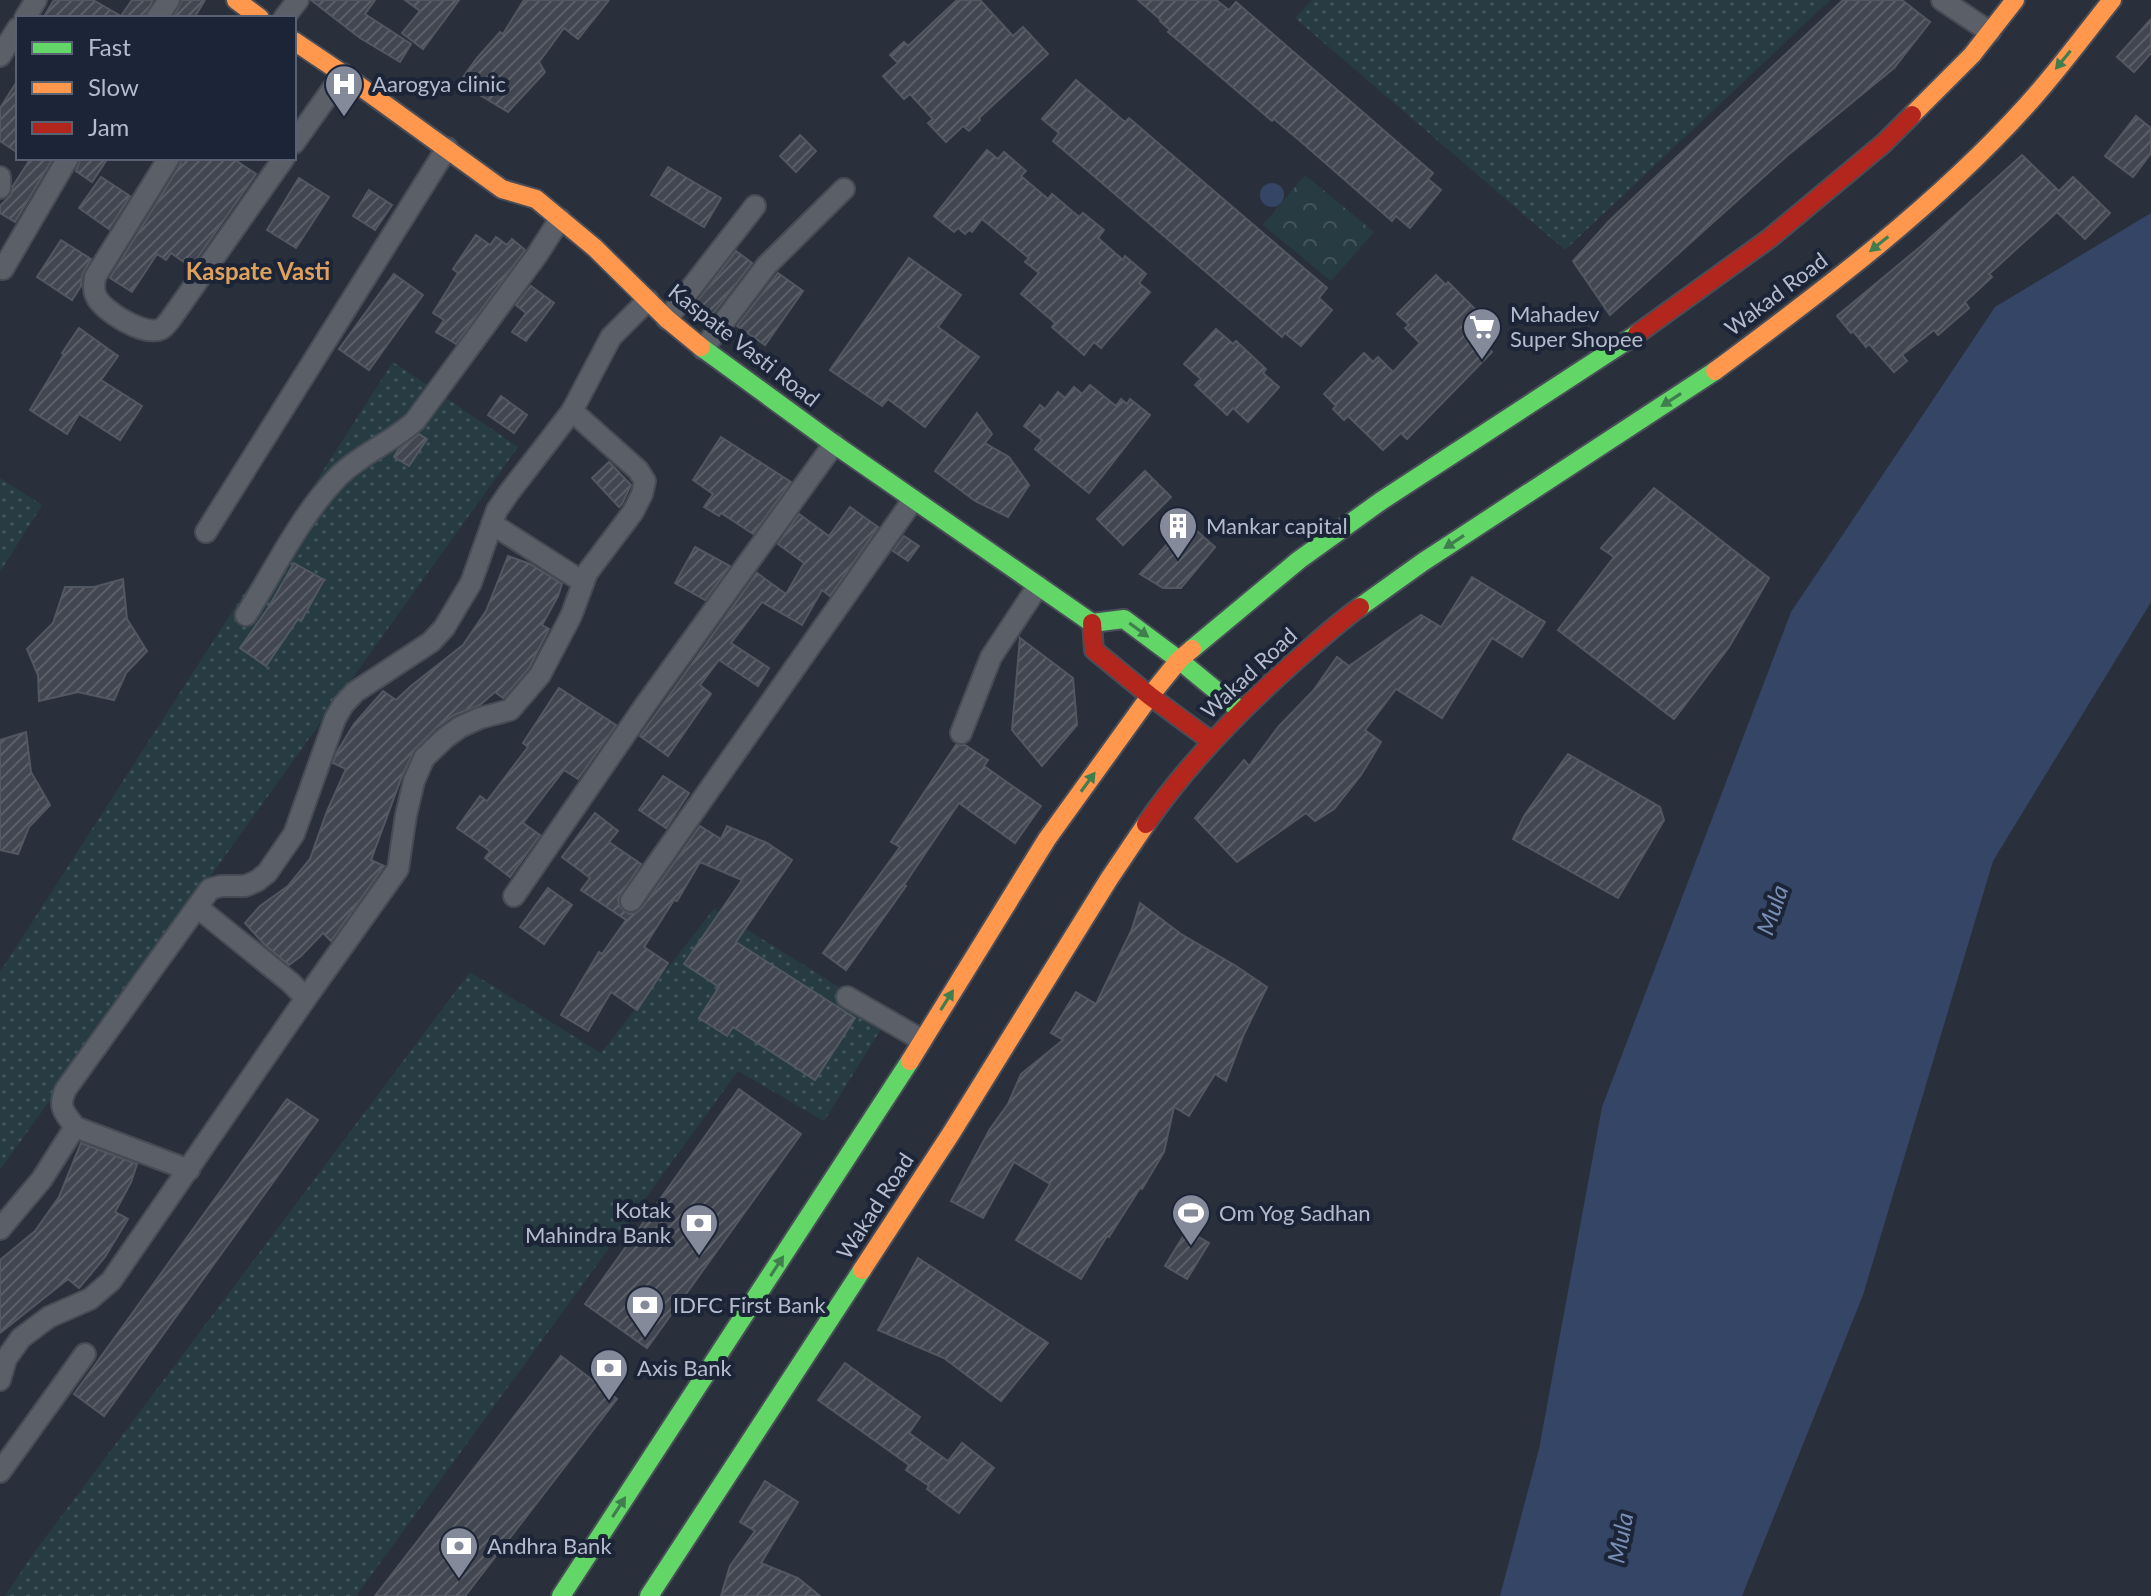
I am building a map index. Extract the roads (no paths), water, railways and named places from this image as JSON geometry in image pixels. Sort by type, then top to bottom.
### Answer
[{"type":"main road","points":[[236,0],[257,16]]},
{"type":"main road","points":[[561,1596],[847,1159],[1047,839],[1179,660],[1320,544],[1391,494],[1664,316],[1770,238],[1884,143],[1972,55],[2015,0]]},
{"type":"main road","name":"Wakad Road","points":[[649,1596],[952,1132],[1109,879],[1162,801],[1211,741],[1344,618],[1423,562],[1706,377],[1815,296],[1905,223],[2027,105],[2112,0]]},
{"type":"main road","name":"Kaspate Vasti Road","points":[[296,42],[502,189],[536,199],[595,248],[667,319],[703,349],[913,500],[1092,623]]},
{"type":"main road","points":[[1211,741],[1094,650],[1092,623],[1124,619],[1241,711]]},
{"type":"street","points":[[286,16],[298,0]]},
{"type":"street","points":[[1942,0],[1990,32]]},
{"type":"street","points":[[0,56],[16,31]]},
{"type":"street","points":[[296,140],[343,74]]},
{"type":"street","points":[[206,532],[447,148]]},
{"type":"street","points":[[3,269],[67,160]]},
{"type":"street","points":[[168,160],[95,277],[96,298],[103,306],[139,329],[151,331],[161,329],[170,320],[283,160]]},
{"type":"street","points":[[0,177],[0,188]]},
{"type":"street","points":[[703,349],[767,265],[844,189]]},
{"type":"street","points":[[667,319],[755,206]]},
{"type":"street","points":[[246,615],[328,488],[347,469],[404,432],[415,421],[560,219]]},
{"type":"street","points":[[189,1170],[75,1127],[62,1109],[61,1100],[66,1089],[210,889],[245,886],[267,873],[294,834],[335,719],[343,705],[369,682],[431,642],[444,628],[471,583],[497,510],[572,411],[611,337],[648,300]]},
{"type":"street","points":[[0,1380],[6,1359],[21,1338],[49,1317],[90,1299],[111,1281],[398,869],[406,815],[414,781],[424,758],[460,727],[510,710],[540,675],[571,616],[587,573],[633,512],[645,481],[638,470],[572,411]]},
{"type":"street","points":[[514,896],[646,704],[834,444]]},
{"type":"street","points":[[631,901],[913,500]]},
{"type":"street","points":[[492,524],[583,582]]},
{"type":"street","points":[[961,733],[991,657],[1038,586]]},
{"type":"street","points":[[197,907],[306,998]]},
{"type":"street","points":[[847,997],[922,1040]]},
{"type":"street","points":[[0,1229],[42,1179],[75,1127]]},
{"type":"street","points":[[0,1472],[85,1354]]},
{"type":"water","points":[[1272,183],[1283,190],[1284,195],[1277,206],[1272,207],[1261,200],[1260,195],[1267,184]]},
{"type":"water","name":"Mula","points":[[2151,213],[2151,602],[1993,861],[1863,1295],[1742,1596],[1500,1596],[1539,1449],[1602,1107],[1791,612],[1995,307]]},
{"type":"place","name":"Aarogya clinic","points":[[344,118]]},
{"type":"place","name":"Mahadev Super Shopee","points":[[1482,361]]},
{"type":"place","name":"Mankar capital","points":[[1178,560]]},
{"type":"place","name":"Om Yog Sadhan","points":[[1191,1247]]},
{"type":"place","name":"Kotak Mahindra Bank","points":[[699,1257]]},
{"type":"place","name":"IDFC First Bank","points":[[645,1339]]},
{"type":"place","name":"Axis Bank","points":[[609,1402]]},
{"type":"place","name":"Andhra Bank","points":[[459,1580]]},
{"type":"district","name":"Kaspate Vasti","points":[[258,272]]}]
